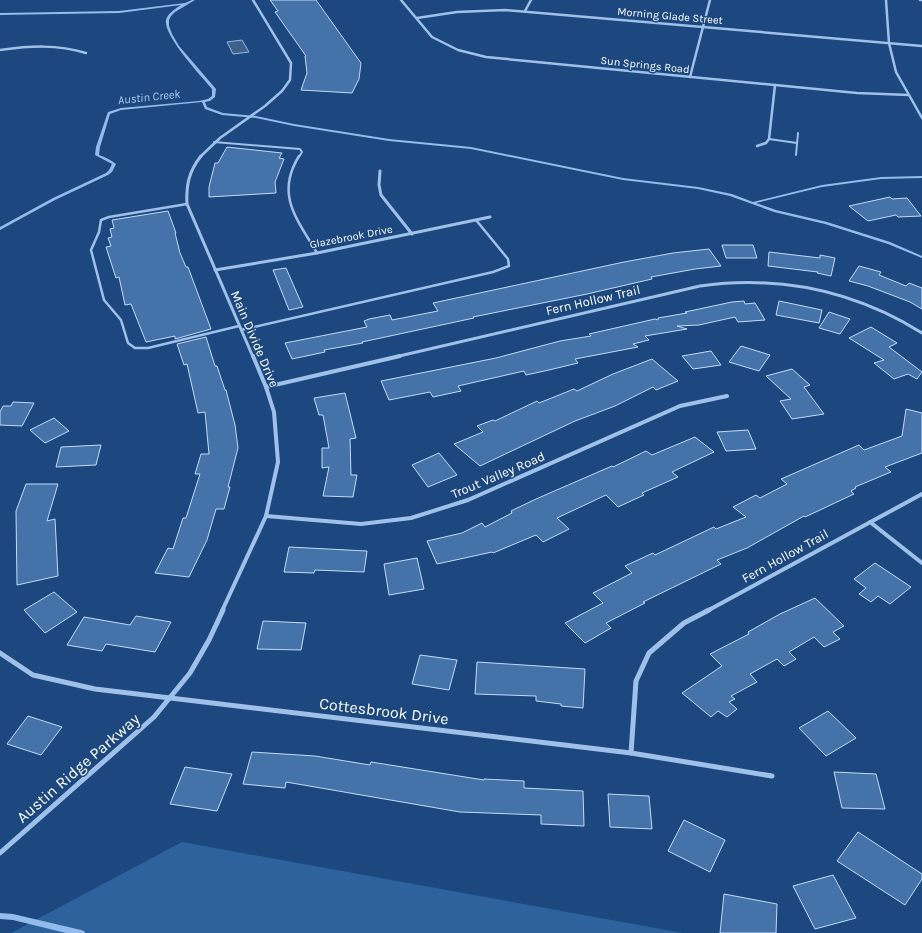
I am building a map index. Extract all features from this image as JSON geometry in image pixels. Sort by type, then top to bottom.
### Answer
[{"type":"street","name":"Main Divide Drive","points":[[154,717],[190,673],[209,640],[266,516],[278,462],[274,412],[266,388],[187,204],[186,190],[193,166],[214,142],[265,106],[282,91],[290,80],[292,63],[253,0]]},
{"type":"street","name":"Sun Springs Road","points":[[401,0],[438,41],[457,50],[476,55],[857,93],[909,95]]},
{"type":"street","points":[[525,11],[531,0]]},
{"type":"street","points":[[690,77],[710,0]]},
{"type":"street","points":[[886,0],[889,43],[896,72],[922,118]]},
{"type":"street","name":"Morning Glade Street","points":[[417,18],[475,10],[525,11],[922,46]]},
{"type":"street","points":[[0,50],[45,46],[70,48],[86,53]]},
{"type":"street","points":[[757,146],[766,143],[769,139],[776,85]]},
{"type":"street","points":[[380,171],[379,185],[381,195],[412,234]]},
{"type":"street","name":"Glazebrook Drive","points":[[215,270],[316,254],[490,217]]},
{"type":"street","name":"Fern Hollow Trail","points":[[266,388],[700,286],[730,282],[762,282],[800,286],[836,294],[905,322],[922,333]]},
{"type":"street","name":"Trout Valley Road","points":[[266,516],[361,524],[411,518],[468,500],[680,406],[727,396]]},
{"type":"street","name":"Fern Hollow Trail","points":[[631,753],[636,681],[649,653],[684,623],[922,494]]},
{"type":"street","points":[[870,522],[922,563]]},
{"type":"street","name":"Cottesbrook Drive","points":[[0,653],[33,675],[95,689],[631,753],[772,776]]},
{"type":"street","name":"Austin Ridge Parkway","points":[[0,853],[154,717]]},
{"type":"lane","points":[[796,155],[798,133]]},
{"type":"lane","points":[[769,139],[797,142]]},
{"type":"lane","points":[[214,142],[300,149],[302,152],[291,168],[287,180],[288,194],[293,211],[316,254]]},
{"type":"lane","points":[[187,204],[109,217],[101,220],[99,232],[90,250],[104,300],[121,320],[128,343],[135,348],[163,344],[240,328],[493,272],[509,266],[508,259],[476,220]]},
{"type":"shaded area","points":[[242,40],[249,52],[233,54],[227,42]]},
{"type":"shaded area","points":[[182,842],[683,933],[11,933]]},
{"type":"building","points":[[270,0],[316,0],[361,63],[359,79],[352,93],[301,90],[307,73],[306,56],[275,12],[278,11]]},
{"type":"building","points":[[227,147],[282,153],[279,158],[284,159],[275,182],[276,193],[209,197],[209,187],[215,163],[218,163]]},
{"type":"building","points":[[890,197],[892,199],[907,198],[921,216],[898,217],[896,215],[868,221],[849,206]]},
{"type":"building","points":[[168,211],[176,233],[180,253],[186,267],[188,267],[211,329],[175,339],[175,336],[146,342],[131,304],[125,305],[119,277],[116,278],[106,247],[111,246],[108,238],[112,237],[110,229],[114,228],[112,220]]},
{"type":"building","points":[[722,245],[753,245],[757,258],[726,258]]},
{"type":"building","points":[[709,249],[721,266],[651,277],[652,279],[587,294],[473,317],[474,318],[362,342],[363,343],[324,350],[325,352],[292,359],[285,343],[367,327],[364,321],[369,319],[390,315],[392,320],[438,311],[433,303],[624,262],[673,253]]},
{"type":"building","points":[[769,252],[820,258],[820,255],[835,258],[831,276],[817,273],[818,272],[768,266]]},
{"type":"building","points":[[859,266],[881,272],[879,275],[906,286],[909,283],[922,288],[922,309],[910,302],[868,286],[849,281]]},
{"type":"building","points":[[286,268],[303,307],[289,310],[273,270]]},
{"type":"building","points":[[744,301],[745,304],[755,303],[765,320],[738,322],[735,317],[699,325],[677,326],[687,329],[645,336],[649,340],[633,344],[638,347],[575,359],[578,363],[526,375],[524,371],[458,386],[461,391],[433,397],[430,392],[389,400],[381,381],[496,358],[560,341],[591,336],[589,334],[655,319],[658,320],[658,318],[687,313],[685,312],[732,302]]},
{"type":"building","points":[[779,301],[822,310],[819,323],[776,315]]},
{"type":"building","points":[[829,312],[850,319],[840,334],[819,328]]},
{"type":"building","points":[[871,327],[897,343],[889,347],[922,372],[917,379],[908,374],[894,379],[874,363],[884,360],[849,338]]},
{"type":"building","points":[[206,337],[215,366],[217,366],[226,390],[235,425],[238,448],[228,487],[230,487],[224,509],[216,509],[207,540],[189,577],[155,573],[168,548],[173,549],[183,518],[186,518],[200,474],[195,474],[201,454],[209,454],[205,412],[198,413],[187,364],[184,365],[177,344]]},
{"type":"building","points":[[741,346],[770,355],[759,371],[729,362]]},
{"type":"building","points":[[711,351],[721,365],[693,369],[682,356]]},
{"type":"building","points":[[652,359],[678,381],[656,390],[653,387],[615,406],[575,421],[480,466],[454,444],[483,432],[477,426],[493,420],[495,421],[537,401],[539,403],[574,389],[577,391],[613,374]]},
{"type":"building","points":[[792,369],[810,385],[804,387],[824,414],[792,419],[780,401],[791,399],[766,376]]},
{"type":"building","points":[[345,393],[356,438],[350,439],[351,475],[357,475],[353,497],[323,496],[329,467],[322,468],[322,448],[329,448],[323,415],[319,415],[314,398]]},
{"type":"building","points":[[13,402],[34,403],[22,426],[0,425],[0,412],[3,406],[11,406]]},
{"type":"building","points":[[906,409],[922,413],[922,453],[885,467],[891,472],[855,487],[856,488],[851,491],[854,494],[805,517],[804,516],[747,548],[717,560],[721,564],[643,602],[645,603],[606,623],[611,628],[585,643],[565,623],[603,603],[593,593],[632,573],[625,566],[653,553],[655,555],[714,527],[716,529],[746,517],[733,507],[756,495],[760,498],[787,484],[781,479],[859,445],[864,450],[902,436]]},
{"type":"building","points":[[54,418],[69,431],[45,443],[30,430]]},
{"type":"building","points":[[748,430],[756,449],[726,451],[717,432]]},
{"type":"building","points":[[695,437],[714,452],[672,472],[678,477],[642,493],[644,495],[618,507],[606,495],[557,518],[569,529],[543,542],[536,535],[493,553],[437,564],[427,541],[462,533],[482,523],[485,527],[512,513],[511,511],[536,499],[612,466],[613,467],[646,451],[652,455]]},
{"type":"building","points":[[101,445],[96,465],[56,467],[61,447]]},
{"type":"building","points":[[439,453],[457,475],[428,487],[412,465]]},
{"type":"building","points":[[26,484],[58,484],[47,521],[55,519],[58,576],[17,585],[16,511]]},
{"type":"building","points":[[289,547],[367,551],[364,572],[315,570],[314,573],[284,572]]},
{"type":"building","points":[[417,558],[424,589],[389,595],[384,564]]},
{"type":"building","points":[[875,563],[911,587],[890,604],[878,596],[871,602],[859,594],[866,588],[854,579]]},
{"type":"building","points":[[54,592],[77,612],[45,633],[24,610]]},
{"type":"building","points":[[815,598],[844,626],[833,632],[840,639],[824,647],[814,637],[789,652],[796,659],[784,666],[777,659],[750,674],[757,682],[731,696],[735,699],[729,702],[737,709],[727,717],[718,711],[711,717],[682,693],[722,666],[710,654],[749,634],[748,632],[780,614]]},
{"type":"building","points":[[136,616],[171,622],[155,652],[106,644],[102,651],[67,645],[84,617],[130,625]]},
{"type":"building","points":[[263,621],[306,623],[301,650],[257,649]]},
{"type":"building","points":[[420,655],[457,660],[449,690],[412,684]]},
{"type":"building","points":[[477,662],[585,669],[583,708],[561,706],[561,704],[536,701],[536,696],[475,694]]},
{"type":"building","points":[[828,711],[856,738],[826,756],[799,728]]},
{"type":"building","points":[[28,716],[62,727],[41,755],[7,744]]},
{"type":"building","points":[[252,752],[315,756],[370,765],[371,762],[484,780],[524,781],[524,788],[583,791],[584,826],[541,824],[541,815],[460,812],[286,782],[285,788],[243,784]]},
{"type":"building","points":[[185,767],[232,774],[217,811],[170,804]]},
{"type":"building","points":[[834,772],[876,774],[885,809],[842,808]]},
{"type":"building","points":[[608,794],[649,796],[652,829],[610,827]]},
{"type":"building","points":[[684,820],[725,840],[710,872],[668,851]]},
{"type":"building","points":[[858,832],[922,874],[922,879],[905,905],[837,861]]},
{"type":"building","points":[[833,875],[856,918],[815,929],[793,886]]},
{"type":"building","points":[[724,894],[777,904],[776,933],[720,933]]},
{"type":"waterway","name":"Austin Creek","points":[[0,229],[54,199],[111,171],[114,164],[97,155],[98,147],[109,113],[121,109],[199,102],[209,100],[214,96],[214,89],[178,46],[168,26],[170,16],[178,8],[194,0]]},
{"type":"waterway","points":[[0,14],[119,12],[185,4]]},
{"type":"waterway","points":[[203,102],[206,108],[222,114],[256,117],[294,125],[389,140],[471,148],[623,179],[698,188],[731,195],[775,211],[826,223],[889,243],[922,257]]},
{"type":"waterway","points":[[755,202],[822,186],[881,178],[922,177]]},
{"type":"waterway","name":"Austin Creek","points":[[0,916],[13,917],[81,933]]}]
